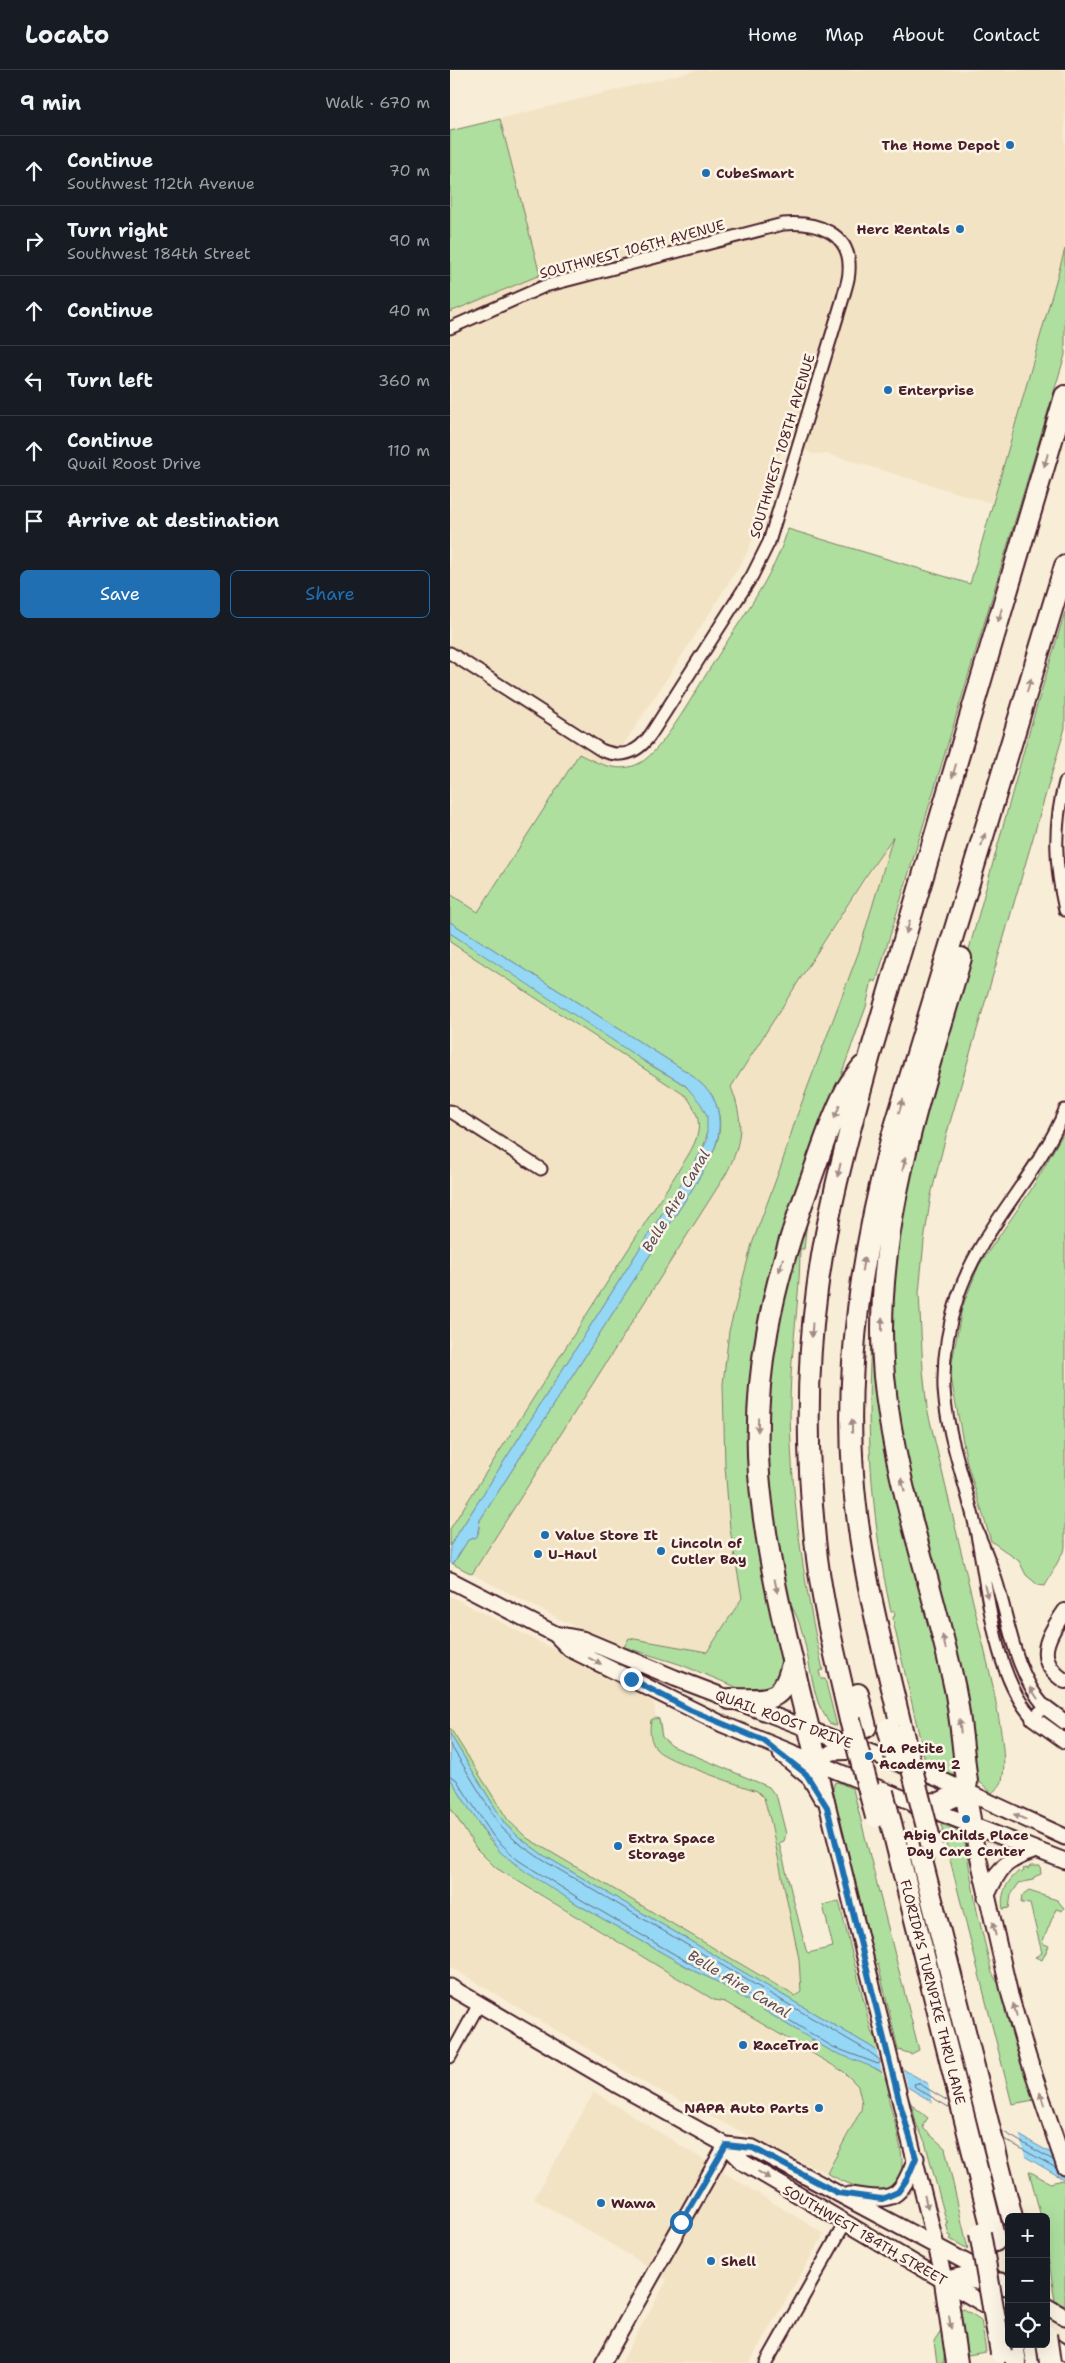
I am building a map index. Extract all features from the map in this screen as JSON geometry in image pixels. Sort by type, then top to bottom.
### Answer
[{"type":"highway","points":[[1005,2304],[883,1820],[822,1590],[812,1490],[809,1391],[816,1291],[834,1193],[870,1055],[1065,396]]},
{"type":"highway","points":[[1024,2213],[987,2087],[896,1731],[870,1592],[853,1474],[851,1406],[854,1339],[868,1239],[891,1140],[1065,566]]},
{"type":"highway","points":[[969,887],[968,933],[908,1147],[890,1226],[886,1256],[882,1339],[884,1374],[894,1446],[955,1690],[967,1782],[964,1791],[971,1825]]},
{"type":"highway","points":[[816,1763],[792,1663],[767,1538],[761,1494],[758,1432],[764,1347],[778,1275],[798,1212],[845,1090],[870,1055]]},
{"type":"highway","points":[[730,1699],[763,1700],[773,1698],[786,1685],[792,1663]]},
{"type":"highway","points":[[917,1804],[940,1803],[964,1791]]},
{"type":"highway","name":"FLORIDA'S TURNPIKE THRU LANE","points":[[987,2087],[1011,2213]]},
{"type":"highway","points":[[987,2237],[1009,2357]]},
{"type":"highway","points":[[957,2363],[945,2282],[967,2277],[1005,2284]]},
{"type":"highway","points":[[1035,2348],[1037,2363]]},
{"type":"highway","points":[[1048,2348],[1050,2363]]},
{"type":"main road","name":"QUAIL ROOST DRIVE","points":[[450,1580],[555,1634],[582,1639],[730,1699],[868,1751],[964,1791],[1065,1837]]},
{"type":"main road","name":"QUAIL ROOST DRIVE","points":[[555,1634],[570,1649],[690,1710],[917,1804],[1036,1850],[1062,1856]]},
{"type":"main road","points":[[764,1741],[806,1774],[827,1807]]},
{"type":"main road","points":[[868,1751],[832,1752],[816,1763],[899,2100],[916,2158],[945,2282]]},
{"type":"main road","points":[[971,1825],[986,1897],[1020,2028],[1065,2168]]},
{"type":"main road","points":[[986,1897],[1004,1865],[1018,1856],[1036,1850]]},
{"type":"main road","name":"SOUTHWEST 184TH STREET","points":[[450,1987],[621,2087],[726,2145],[744,2164],[1005,2317]]},
{"type":"main road","name":"SOUTHWEST 184TH STREET","points":[[726,2145],[753,2148],[1005,2283]]},
{"type":"main road","points":[[838,2193],[874,2198],[891,2196],[903,2186],[916,2158]]},
{"type":"main road","points":[[1050,2308],[1065,2317]]},
{"type":"main road","points":[[1050,2338],[1065,2345]]},
{"type":"main road","points":[[1050,2344],[1065,2353]]},
{"type":"street","name":"SOUTHWEST 106TH AVENUE","points":[[450,328],[545,286],[569,279],[783,224],[802,222],[827,230]]},
{"type":"street","name":"SOUTHWEST 108TH AVENUE","points":[[450,653],[593,746],[609,754],[625,754],[640,748],[651,734],[752,576],[773,532],[848,278],[849,270],[846,252],[837,237],[827,230]]},
{"type":"street","points":[[1065,782],[1055,845],[1057,873],[1065,910]]},
{"type":"street","points":[[1065,1110],[1043,1153],[973,1261],[958,1295],[949,1328],[944,1372],[946,1411],[975,1526],[984,1586],[1006,1673],[1015,1694],[1033,1718],[1065,1742]]},
{"type":"street","points":[[450,1112],[541,1169]]},
{"type":"street","points":[[975,1526],[997,1582],[1020,1667],[1031,1688],[1045,1707],[1065,1722]]},
{"type":"street","points":[[1065,1611],[1047,1642],[1046,1661],[1054,1672],[1065,1680]]},
{"type":"street","points":[[1006,1673],[1020,1667]]},
{"type":"street","points":[[1033,1718],[1045,1707]]},
{"type":"street","points":[[450,2056],[479,2004]]},
{"type":"street","points":[[603,2363],[726,2145]]},
{"type":"street","points":[[766,2363],[845,2223]]},
{"type":"shaded area","points":[[697,70],[1065,70],[1065,249],[1047,319],[994,504],[828,454],[812,454],[785,439],[760,522],[746,555],[709,614],[609,767],[579,755],[478,912],[450,894],[450,131]]},
{"type":"shaded area","points":[[894,835],[859,951],[765,1206],[729,1331],[723,1384],[725,1466],[730,1529],[742,1597],[707,1652],[630,1638],[624,1647],[609,1642],[585,1632],[472,1574],[726,1174],[739,1145],[740,1108],[731,1087]]},
{"type":"shaded area","points":[[450,942],[686,1096],[696,1110],[699,1126],[695,1143],[687,1157],[450,1529]]},
{"type":"shaded area","points":[[450,1596],[648,1698],[655,1708],[655,1718],[651,1720],[656,1749],[662,1755],[757,1791],[764,1798],[771,1823],[799,1959],[801,1992],[794,1997],[527,1838],[508,1820],[450,1728]]},
{"type":"shaded area","points":[[450,1807],[486,1859],[513,1880],[714,2000],[725,2002],[850,2077],[858,2086],[861,2109],[827,2173],[787,2155],[645,2083],[450,1967]]},
{"type":"shaded area","points":[[594,2092],[824,2234],[749,2363],[621,2363],[667,2280],[636,2259],[534,2199]]},
{"type":"green space","points":[[500,119],[540,275],[450,312],[450,131]]},
{"type":"green space","points":[[1065,249],[1065,355],[876,982],[872,980],[866,1007],[837,1086],[757,1358],[784,1665],[779,1686],[751,1693],[679,1664],[624,1647],[629,1638],[707,1652],[742,1598],[730,1529],[725,1466],[723,1384],[729,1331],[752,1244],[782,1163],[796,1118],[859,951],[893,837],[731,1087],[738,1110],[740,1131],[736,1152],[726,1174],[472,1574],[453,1564],[468,1540],[478,1534],[480,1520],[705,1169],[716,1146],[720,1123],[713,1098],[692,1075],[450,922],[450,894],[478,912],[579,754],[617,768],[640,763],[649,756],[670,732],[756,596],[775,563],[788,529],[970,584]]},
{"type":"green space","points":[[1065,612],[1065,728],[946,1136],[931,1195],[919,1293],[927,1408],[993,1686],[1001,1734],[1004,1771],[1002,1781],[992,1793],[979,1783],[975,1777],[918,1522],[888,1368],[896,1232],[930,1091],[1029,732]]},
{"type":"green space","points":[[450,933],[569,1009],[646,1063],[689,1089],[705,1110],[708,1129],[700,1154],[450,1546],[450,1529],[692,1149],[698,1134],[698,1119],[692,1104],[686,1096],[450,942]]},
{"type":"green space","points":[[1065,1130],[1065,1548],[1045,1586],[1038,1585],[1026,1575],[1019,1561],[991,1541],[967,1463],[950,1373],[962,1308],[979,1265],[1031,1190]]},
{"type":"green space","points":[[808,1211],[804,1249],[800,1249],[799,1287],[791,1381],[792,1468],[799,1536],[809,1603],[823,1670],[819,1671],[821,1679],[825,1679],[837,1726],[829,1723],[817,1699],[803,1635],[795,1612],[789,1603],[764,1480],[770,1334]]},
{"type":"green space","points":[[874,1304],[944,1665],[957,1778],[926,1765],[894,1625],[894,1611],[891,1612],[884,1574],[873,1497],[870,1459],[869,1382]]},
{"type":"green space","points":[[659,1719],[662,1737],[672,1746],[769,1787],[777,1798],[786,1834],[784,1841],[779,1843],[806,1950],[808,1953],[833,1947],[823,1905],[839,1901],[872,2034],[898,2049],[832,1788],[834,1783],[838,1782],[853,1789],[919,2050],[911,2054],[899,2050],[892,2061],[870,2046],[543,1855],[505,1824],[450,1734],[450,1728],[508,1820],[527,1838],[795,1996],[801,1992],[799,1959],[771,1823],[764,1798],[757,1791],[673,1760],[657,1750],[653,1743],[650,1728],[651,1720]]},
{"type":"green space","points":[[450,1778],[489,1840],[515,1864],[577,1904],[696,1972],[714,1980],[831,2051],[866,2063],[901,2084],[912,2105],[887,2093],[902,2156],[901,2174],[897,2183],[889,2188],[879,2190],[868,2189],[845,2182],[827,2173],[861,2110],[862,2103],[858,2086],[844,2072],[725,2002],[714,2000],[496,1868],[476,1848],[450,1807]]},
{"type":"green space","points":[[941,1824],[963,1832],[977,1911],[992,1973],[1003,1991],[1048,2137],[1046,2137],[1034,2100],[1012,2104]]},
{"type":"green space","points":[[1030,1866],[1040,1866],[1041,1874],[1034,1877],[1033,1880],[1019,1883],[1011,1895],[1009,1908],[1003,1909],[1002,1903],[1008,1883],[1019,1871],[1021,1873],[1024,1871],[1023,1869],[1028,1869]]},
{"type":"green space","points":[[1029,1891],[1057,1900],[1064,1908],[1062,1911],[1056,1909],[1042,1943],[1049,1946],[1042,1960],[1035,1957],[1042,1953],[1030,1904],[1021,1903],[1022,1896]]},
{"type":"green space","points":[[912,2105],[928,2118],[923,2125],[924,2129],[945,2148],[968,2249],[950,2239],[952,2237],[949,2235],[946,2222],[948,2222],[925,2142],[916,2123]]},
{"type":"green space","points":[[1029,2171],[1050,2183],[1063,2180],[1065,2185],[1065,2306],[1055,2301],[1050,2268],[1050,2213],[1040,2213]]},
{"type":"green space","points":[[960,2307],[961,2310],[964,2309],[981,2320],[986,2352],[968,2355],[961,2334],[958,2308]]},
{"type":"green space","points":[[943,2327],[948,2356],[944,2357],[944,2363],[937,2363],[934,2341]]},
{"type":"water","name":"Belle Aire Canal","points":[[450,922],[692,1075],[713,1097],[718,1110],[719,1123],[715,1147],[698,1180],[480,1520],[477,1537],[468,1540],[453,1564],[450,1562],[450,1546],[700,1154],[707,1141],[707,1116],[701,1104],[685,1085],[641,1059],[450,933]]},
{"type":"water","name":"Belle Aire Canal","points":[[450,1734],[505,1824],[543,1855],[870,2046],[906,2071],[1065,2161],[1065,2180],[875,2068],[831,2051],[714,1980],[696,1972],[577,1904],[526,1872],[500,1852],[477,1821],[450,1778]]},
{"type":"pier","points":[[876,2048],[902,2065],[909,2092],[883,2076]]},
{"type":"pier","points":[[927,2079],[969,2104],[975,2131],[934,2108]]},
{"type":"pier","points":[[978,2109],[1019,2132],[1026,2160],[985,2137]]},
{"type":"place","name":"The Home Depot","points":[[1010,145]]},
{"type":"place","name":"CubeSmart","points":[[706,173]]},
{"type":"place","name":"Herc Rentals","points":[[960,229]]},
{"type":"place","name":"Enterprise","points":[[888,390]]},
{"type":"place","name":"Value Store It","points":[[545,1535]]},
{"type":"place","name":"Lincoln of Cutler Bay","points":[[661,1551]]},
{"type":"place","name":"U-Haul","points":[[538,1554]]},
{"type":"place","name":"La Petite Academy 2","points":[[869,1756]]},
{"type":"place","name":"Abig Childs Place Day Care Center","points":[[966,1819]]},
{"type":"place","name":"Extra Space Storage","points":[[618,1846]]},
{"type":"place","name":"RaceTrac","points":[[743,2045]]},
{"type":"place","name":"NAPA Auto Parts","points":[[819,2108]]},
{"type":"place","name":"Wawa","points":[[601,2203]]},
{"type":"place","name":"Shell","points":[[711,2261]]},
{"type":"route","points":[[631,1679],[690,1710],[764,1741],[800,1769],[813,1783],[827,1807],[899,2100],[916,2158],[903,2186],[898,2192],[882,2199],[838,2193],[753,2148],[726,2145],[681,2222]]}]
